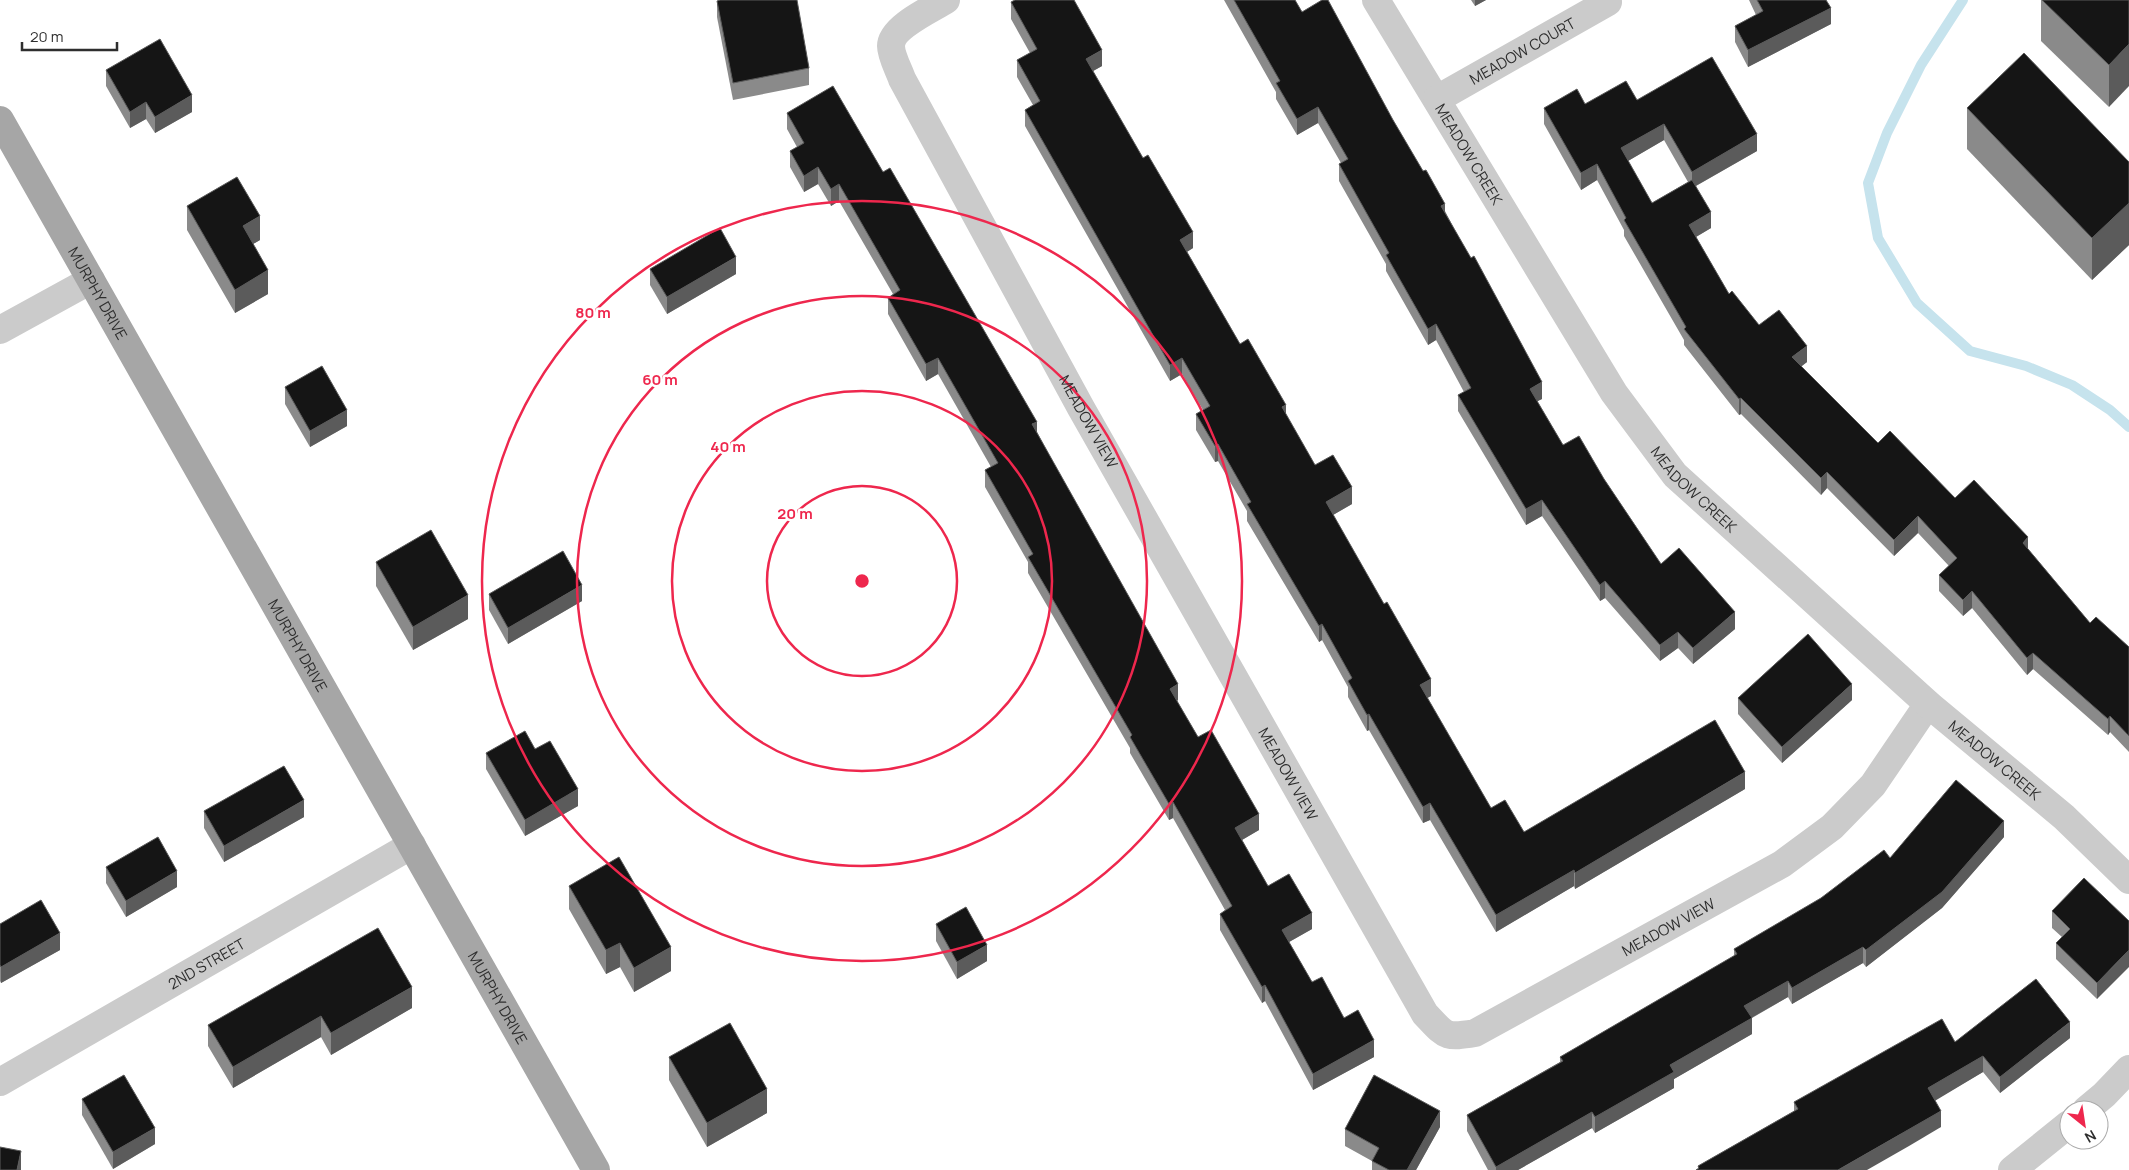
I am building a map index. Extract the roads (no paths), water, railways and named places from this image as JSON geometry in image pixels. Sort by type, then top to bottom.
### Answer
[{"type":"main road","name":"MURPHY DRIVE","points":[[0,120],[596,1170]]},
{"type":"street","name":"MEADOW VIEW","points":[[946,0],[895,33],[891,46],[902,80],[1081,408],[1272,745],[1425,1014],[1442,1032],[1453,1037],[1475,1033],[1782,864],[1832,827],[1873,785],[1928,704]]},
{"type":"street","name":"MEADOW CREEK","points":[[1376,0],[1614,393],[1675,475],[1928,704],[2064,817],[2129,880]]},
{"type":"street","name":"MEADOW COURT","points":[[1437,99],[1608,2]]},
{"type":"street","points":[[0,330],[91,280]]},
{"type":"street","name":"2ND STREET","points":[[0,1082],[412,845]]},
{"type":"street","points":[[2098,1100],[2129,1069]]},
{"type":"street","points":[[2012,1170],[2059,1132]]},
{"type":"waterway","points":[[1963,0],[1921,65],[1887,133],[1868,183],[1878,238],[1917,303],[1970,351],[2026,366],[2072,385],[2110,410],[2129,427]]}]
